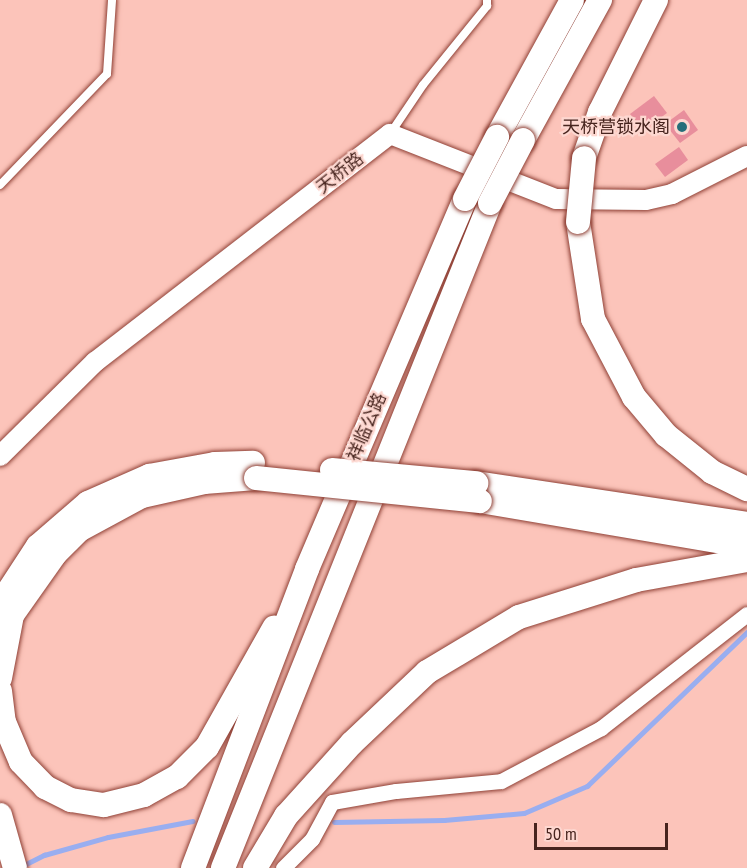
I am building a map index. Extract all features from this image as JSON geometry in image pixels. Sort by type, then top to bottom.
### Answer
[{"type":"main road","name":"祥临公路","points":[[193,868],[307,568],[465,199],[496,137],[572,0]]},
{"type":"main road","name":"祥临公路","points":[[223,868],[490,203],[600,0]]},
{"type":"main road","points":[[656,0],[600,112],[584,158],[578,222],[593,319],[634,397],[666,435],[712,472],[747,489]]},
{"type":"main road","points":[[0,604],[38,546],[88,503],[149,476],[215,464],[258,471],[478,492],[747,524]]},
{"type":"main road","points":[[0,678],[12,615],[48,563],[79,530],[142,496],[258,471]]},
{"type":"main road","points":[[478,492],[747,546]]},
{"type":"main road","points":[[255,868],[286,816],[352,743],[427,672],[519,617],[636,580],[747,560]]},
{"type":"main road","points":[[0,691],[4,722],[21,762],[45,787],[70,800],[104,805],[144,795],[177,777],[207,747],[307,568]]},
{"type":"main road","points":[[0,816],[12,857]]},
{"type":"street","points":[[390,134],[556,199],[646,200],[672,194],[747,156]]},
{"type":"street","name":"天桥路","points":[[0,456],[95,362],[390,134]]},
{"type":"street","points":[[283,868],[315,834],[332,802],[501,781],[601,728],[747,614]]},
{"type":"street","points":[[272,840],[298,850]]},
{"type":"lane","points":[[0,185],[106,74],[112,0]]},
{"type":"lane","points":[[390,134],[423,85],[487,6],[487,0]]},
{"type":"building","points":[[654,96],[667,113],[643,131],[630,114]]},
{"type":"building","name":"天桥营锁水阁","points":[[684,110],[698,130],[680,143],[665,124]]},
{"type":"building","points":[[679,147],[688,160],[665,177],[655,164]]},
{"type":"waterway","points":[[334,822],[444,820],[524,813],[587,786],[747,632]]},
{"type":"waterway","points":[[22,866],[44,855],[108,837],[193,821]]},
{"type":"place","name":"天桥营锁水阁","points":[[682,127]]}]
